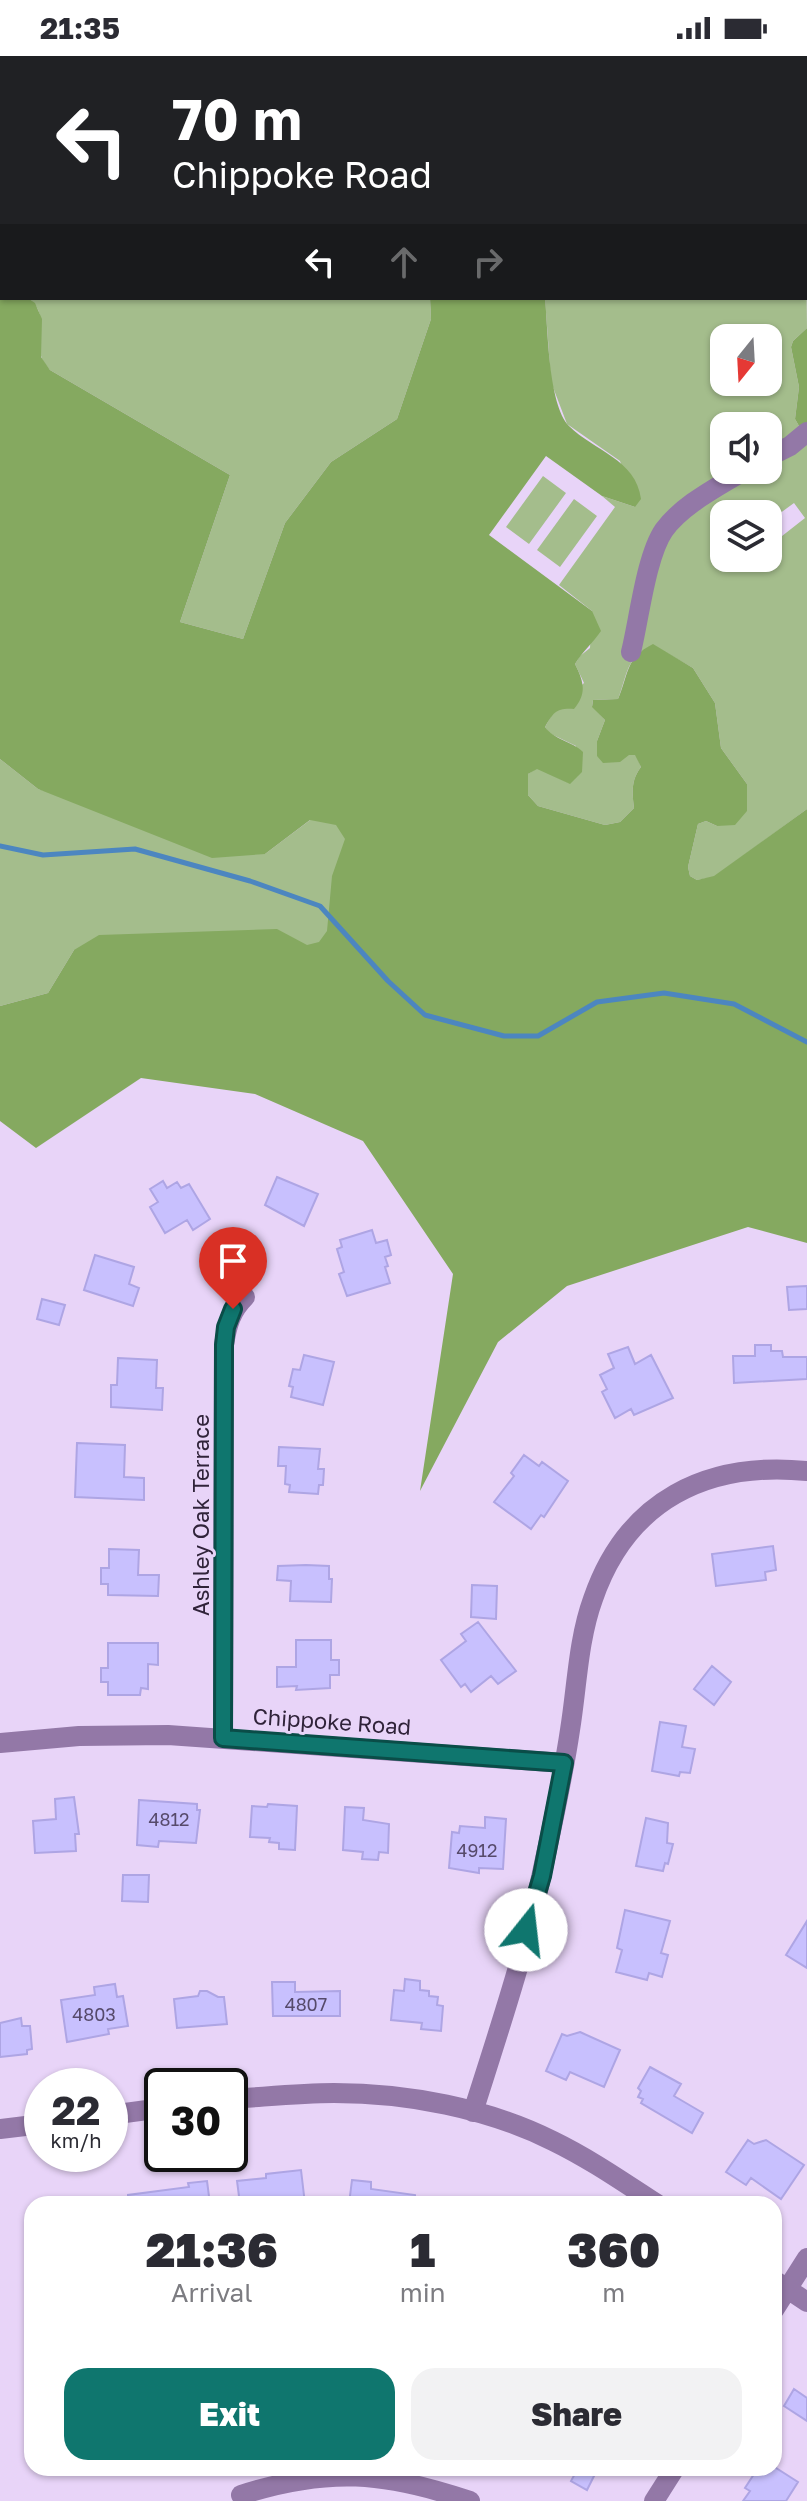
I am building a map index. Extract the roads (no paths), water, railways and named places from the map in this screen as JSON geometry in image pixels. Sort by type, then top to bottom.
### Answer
[{"type":"street","points":[[782,450],[807,432]]},
{"type":"street","points":[[631,652],[655,549],[665,530],[686,508],[723,484]]},
{"type":"street","name":"Ashley Oak Terrace","points":[[223,1738],[224,1345],[226,1327],[233,1309],[245,1297]]},
{"type":"street","points":[[473,2112],[503,2018],[542,1876],[564,1763],[585,1627],[603,1573],[640,1521],[681,1489],[720,1475],[750,1469],[807,1471]]},
{"type":"street","name":"Chippoke Road","points":[[0,1743],[79,1736],[168,1735],[564,1763]]},
{"type":"street","points":[[248,2098],[333,2093],[378,2095],[415,2099],[473,2112],[551,2139],[645,2196]]},
{"type":"street","points":[[0,2129],[24,2126]]},
{"type":"street","points":[[782,2284],[807,2258]]},
{"type":"street","points":[[782,2286],[807,2302]]},
{"type":"street","points":[[241,2495],[327,2476]]},
{"type":"street","points":[[371,2476],[433,2488],[470,2501]]},
{"type":"street","points":[[654,2501],[670,2476]]},
{"type":"waterway","points":[[0,846],[43,855],[135,849],[250,881],[320,906],[388,981],[425,1015],[504,1036],[538,1036],[597,1002],[664,993],[734,1004],[807,1042]]}]
